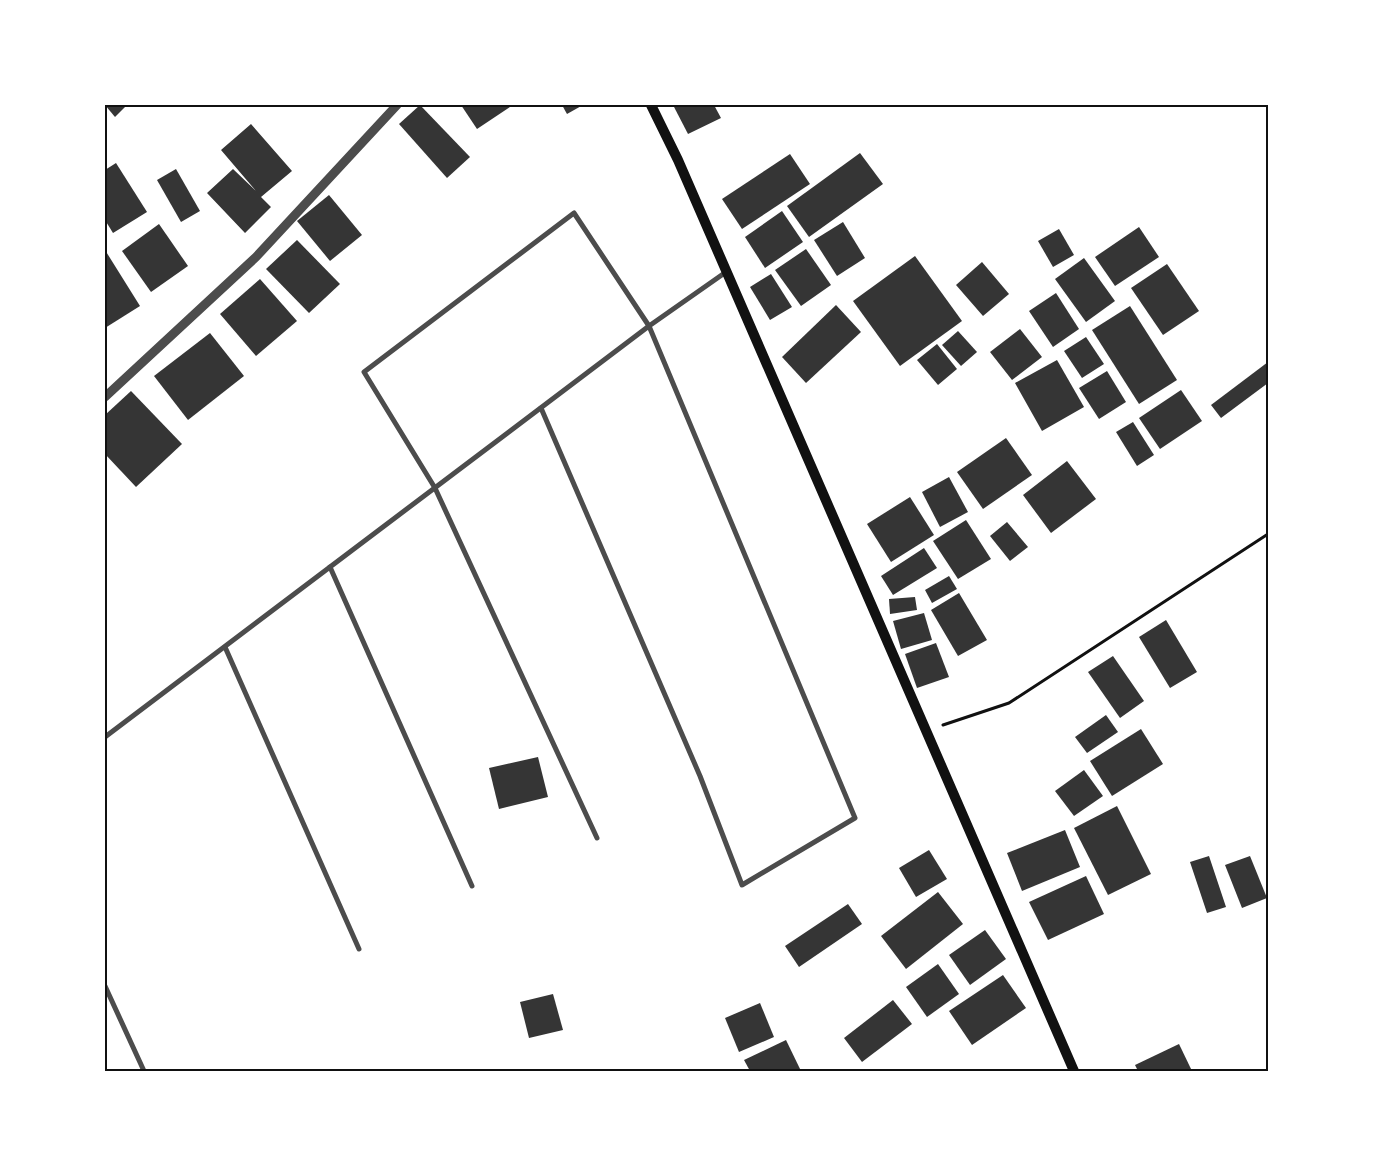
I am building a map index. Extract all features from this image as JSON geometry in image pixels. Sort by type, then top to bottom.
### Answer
[{"type":"main road","points":[[651,105],[927,731],[1074,1071]]},
{"type":"street","points":[[105,397],[256,258],[397,105]]},
{"type":"street","points":[[541,408],[700,776],[742,884],[855,818],[649,326],[574,213],[364,372],[435,488],[597,838]]},
{"type":"street","points":[[105,737],[649,326],[726,272]]},
{"type":"street","points":[[330,567],[472,886]]},
{"type":"street","points":[[225,647],[359,949]]},
{"type":"street","points":[[105,986],[144,1071]]},
{"type":"path","points":[[927,731],[1010,703],[1268,534]]},
{"type":"building","points":[[105,105],[127,105],[115,117]]},
{"type":"building","points":[[420,105],[470,157],[447,178],[399,124]]},
{"type":"building","points":[[461,105],[513,105],[477,129]]},
{"type":"building","points":[[562,105],[583,105],[567,114]]},
{"type":"building","points":[[673,105],[714,105],[721,118],[688,134]]},
{"type":"building","points":[[251,124],[292,171],[261,197],[271,207],[245,233],[207,193],[233,169],[256,191],[221,150]]},
{"type":"building","points":[[860,153],[883,184],[809,237],[787,206]]},
{"type":"building","points":[[790,154],[810,184],[742,229],[722,199]]},
{"type":"building","points":[[116,163],[147,212],[113,233],[105,220],[105,170]]},
{"type":"building","points":[[176,169],[200,211],[181,222],[157,180]]},
{"type":"building","points":[[329,195],[362,235],[330,261],[297,221]]},
{"type":"building","points":[[782,211],[803,242],[765,268],[745,237]]},
{"type":"building","points":[[843,222],[865,258],[837,276],[814,240]]},
{"type":"building","points":[[159,224],[188,266],[151,292],[122,251]]},
{"type":"building","points":[[1139,227],[1159,257],[1115,286],[1095,257]]},
{"type":"building","points":[[1059,229],[1074,255],[1053,267],[1038,241]]},
{"type":"building","points":[[297,240],[340,284],[309,313],[266,269]]},
{"type":"building","points":[[806,249],[831,285],[801,306],[775,270]]},
{"type":"building","points":[[105,250],[140,306],[105,328]]},
{"type":"building","points":[[915,256],[962,321],[900,366],[853,301]]},
{"type":"building","points":[[1084,258],[1115,301],[1086,322],[1055,279]]},
{"type":"building","points":[[982,262],[1009,294],[983,316],[956,285]]},
{"type":"building","points":[[1167,264],[1199,311],[1163,335],[1131,288]]},
{"type":"building","points":[[771,274],[792,307],[770,320],[750,287]]},
{"type":"building","points":[[260,279],[297,321],[256,356],[220,314]]},
{"type":"building","points":[[1056,293],[1079,329],[1053,347],[1029,311]]},
{"type":"building","points":[[836,305],[861,332],[806,383],[782,357]]},
{"type":"building","points":[[1130,306],[1177,380],[1139,404],[1092,330]]},
{"type":"building","points":[[1020,329],[1042,357],[1012,380],[990,352]]},
{"type":"building","points":[[958,331],[977,352],[961,366],[942,345]]},
{"type":"building","points":[[210,333],[244,376],[188,420],[154,376]]},
{"type":"building","points":[[1086,337],[1104,364],[1082,378],[1064,351]]},
{"type":"building","points":[[937,344],[957,369],[938,385],[917,360]]},
{"type":"building","points":[[1057,360],[1084,407],[1042,431],[1015,383]]},
{"type":"building","points":[[1268,362],[1268,383],[1221,418],[1211,405]]},
{"type":"building","points":[[1107,371],[1126,402],[1099,419],[1079,388]]},
{"type":"building","points":[[1181,390],[1202,421],[1160,449],[1139,418]]},
{"type":"building","points":[[131,391],[182,444],[136,487],[105,454],[105,415]]},
{"type":"building","points":[[1133,422],[1154,455],[1137,466],[1116,432]]},
{"type":"building","points":[[1006,438],[1032,475],[983,509],[957,472]]},
{"type":"building","points":[[1067,461],[1096,499],[1051,533],[1023,495]]},
{"type":"building","points":[[949,477],[968,512],[940,527],[922,492]]},
{"type":"building","points":[[910,497],[934,535],[891,562],[867,524]]},
{"type":"building","points":[[966,520],[991,559],[958,579],[933,541]]},
{"type":"building","points":[[1007,522],[1028,547],[1010,561],[990,536]]},
{"type":"building","points":[[924,548],[937,568],[893,595],[881,576]]},
{"type":"building","points":[[949,576],[957,589],[932,603],[925,590]]},
{"type":"building","points":[[959,593],[987,640],[958,656],[931,610]]},
{"type":"building","points":[[915,597],[917,610],[890,614],[889,599]]},
{"type":"building","points":[[924,613],[932,640],[901,649],[893,621]]},
{"type":"building","points":[[1166,620],[1197,672],[1170,688],[1139,637]]},
{"type":"building","points":[[936,643],[949,677],[917,688],[905,654]]},
{"type":"building","points":[[1113,656],[1144,701],[1120,718],[1088,672]]},
{"type":"building","points":[[1106,715],[1118,732],[1087,753],[1075,737]]},
{"type":"building","points":[[1141,729],[1163,764],[1112,796],[1090,761]]},
{"type":"building","points":[[538,757],[548,797],[499,809],[489,768]]},
{"type":"building","points":[[1084,770],[1103,796],[1074,816],[1055,791]]},
{"type":"building","points":[[1117,806],[1151,874],[1108,895],[1074,828]]},
{"type":"building","points":[[1065,830],[1080,867],[1022,891],[1007,853]]},
{"type":"building","points":[[929,850],[947,879],[916,897],[899,868]]},
{"type":"building","points":[[1209,856],[1226,907],[1207,913],[1190,862]]},
{"type":"building","points":[[1250,856],[1267,898],[1242,908],[1225,865]]},
{"type":"building","points":[[1086,876],[1104,914],[1048,940],[1029,902]]},
{"type":"building","points":[[938,892],[963,924],[906,969],[881,936]]},
{"type":"building","points":[[848,904],[862,924],[799,967],[785,946]]},
{"type":"building","points":[[985,930],[1006,959],[970,985],[949,955]]},
{"type":"building","points":[[938,964],[959,994],[927,1017],[906,987]]},
{"type":"building","points":[[1003,975],[1026,1008],[972,1045],[949,1011]]},
{"type":"building","points":[[553,994],[563,1030],[529,1038],[520,1002]]},
{"type":"building","points":[[893,1000],[912,1024],[862,1062],[844,1038]]},
{"type":"building","points":[[760,1003],[774,1037],[739,1052],[725,1018]]},
{"type":"building","points":[[786,1040],[801,1071],[750,1071],[744,1060]]},
{"type":"building","points":[[1179,1044],[1192,1071],[1138,1071],[1135,1065]]}]
